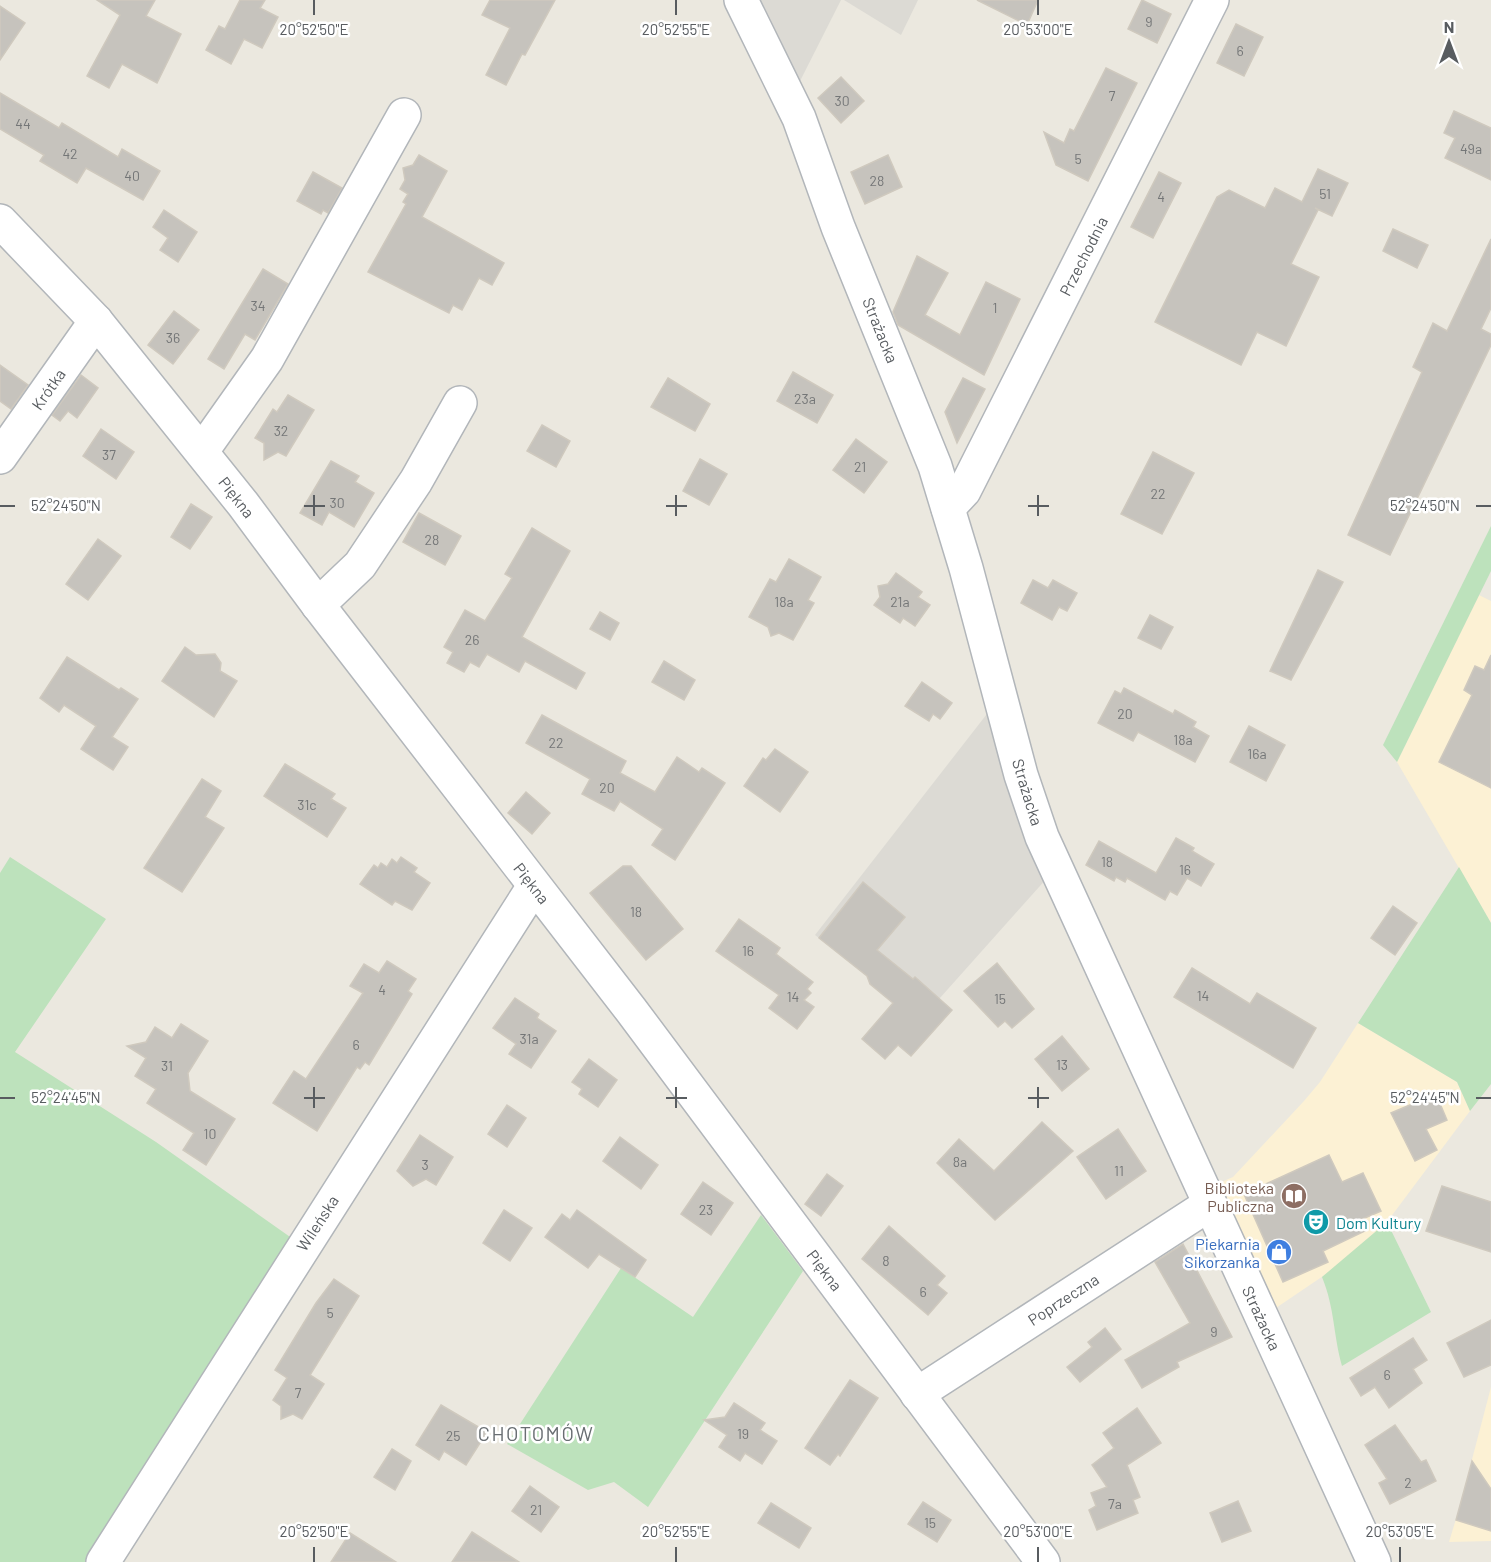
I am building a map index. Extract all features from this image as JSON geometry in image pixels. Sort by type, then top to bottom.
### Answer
[{"type":"street","name":"Strażacka","points":[[741,0],[799,118],[838,227],[930,455],[948,508],[1030,805],[1374,1562]]},
{"type":"street","name":"Przechodnia","points":[[948,508],[964,491],[1212,0]]},
{"type":"street","points":[[202,451],[267,359],[404,115]]},
{"type":"street","name":"Piękna","points":[[0,220],[96,321],[202,451],[631,1010],[1043,1562]]},
{"type":"street","name":"Krótka","points":[[0,457],[96,321]]},
{"type":"street","points":[[318,605],[360,566],[416,481],[460,403]]},
{"type":"street","name":"Wileńska","points":[[103,1562],[534,886]]},
{"type":"street","name":"Poprzeczna","points":[[917,1394],[1210,1204]]},
{"type":"shaded area","points":[[761,0],[841,0],[795,91],[755,13]]},
{"type":"shaded area","points":[[844,0],[918,0],[901,35]]},
{"type":"shaded area","points":[[1479,595],[1491,601],[1491,923],[1397,762]]},
{"type":"shaded area","points":[[990,710],[1048,877],[923,1017],[815,935]]},
{"type":"shaded area","points":[[1358,1023],[1457,1082],[1470,1111],[1387,1222],[1332,1270],[1270,1312],[1212,1186],[1233,1177],[1304,1101],[1320,1082]]},
{"type":"shaded area","points":[[1491,1387],[1491,1541],[1449,1542],[1459,1509]]},
{"type":"green space","points":[[1491,526],[1491,571],[1397,762],[1383,745]]},
{"type":"green space","points":[[10,857],[106,919],[15,1052],[156,1142],[293,1239],[91,1562],[0,1562],[0,873]]},
{"type":"green space","points":[[1459,867],[1491,923],[1491,1084],[1470,1111],[1457,1082],[1358,1023]]},
{"type":"green space","points":[[761,1215],[803,1271],[648,1507],[614,1482],[588,1490],[507,1444],[621,1268],[693,1317]]},
{"type":"green space","points":[[1387,1222],[1431,1312],[1342,1366],[1322,1277]]},
{"type":"building","points":[[97,0],[155,0],[146,16],[181,34],[157,83],[122,64],[109,88],[87,76],[120,15]]},
{"type":"building","points":[[240,0],[265,0],[260,8],[278,17],[262,48],[244,39],[231,64],[206,50],[219,26],[225,29]]},
{"type":"building","points":[[490,0],[555,0],[506,85],[486,75],[510,28],[482,15]]},
{"type":"building","points":[[977,0],[1038,0],[1027,25]]},
{"type":"building","points":[[1142,0],[1171,14],[1157,43],[1128,29]]},
{"type":"building","points":[[0,6],[25,23],[0,60]]},
{"type":"building","points":[[1236,24],[1263,37],[1244,76],[1217,63]]},
{"type":"building","points":[[1106,68],[1137,83],[1088,181],[1056,165],[1044,132],[1064,143],[1070,129],[1074,131]]},
{"type":"building","points":[[841,77],[864,101],[841,123],[818,98]]},
{"type":"building","points":[[0,93],[59,128],[62,123],[118,157],[122,149],[160,171],[143,200],[86,168],[77,183],[40,161],[44,155],[0,129]]},
{"type":"building","points":[[1454,111],[1491,128],[1491,180],[1445,158],[1455,138],[1444,133]]},
{"type":"building","points":[[419,155],[447,171],[422,217],[504,263],[492,285],[479,278],[462,310],[453,305],[449,313],[368,272],[406,204],[403,202],[408,194],[400,189],[405,180],[403,168],[413,165]]},
{"type":"building","points":[[888,155],[902,187],[865,204],[851,172]]},
{"type":"building","points":[[1318,169],[1348,183],[1332,216],[1315,208],[1318,210],[1291,264],[1319,277],[1286,346],[1257,332],[1241,365],[1155,322],[1217,197],[1229,190],[1265,208],[1275,188],[1302,202]]},
{"type":"building","points":[[313,172],[342,188],[328,213],[323,210],[321,214],[297,201]]},
{"type":"building","points":[[1159,172],[1181,183],[1153,238],[1131,227]]},
{"type":"building","points":[[164,210],[197,232],[178,262],[160,250],[168,238],[153,227]]},
{"type":"building","points":[[1393,229],[1428,245],[1417,268],[1383,251]]},
{"type":"building","points":[[1491,239],[1491,308],[1481,329],[1491,334],[1491,345],[1390,555],[1348,535],[1422,372],[1413,367],[1433,323],[1447,331]]},
{"type":"building","points":[[917,256],[948,273],[925,315],[960,335],[986,282],[1020,299],[984,375],[898,325],[893,312]]},
{"type":"building","points":[[263,269],[288,284],[255,340],[245,334],[224,369],[208,359]]},
{"type":"building","points":[[174,311],[199,330],[173,364],[148,345]]},
{"type":"building","points":[[0,365],[28,385],[11,409],[0,401]]},
{"type":"building","points":[[793,372],[833,395],[817,423],[777,401]]},
{"type":"building","points":[[81,375],[98,388],[77,418],[68,411],[60,421],[52,415]]},
{"type":"building","points":[[668,378],[710,404],[695,431],[651,407]]},
{"type":"building","points":[[963,378],[985,389],[957,443],[945,412]]},
{"type":"building","points":[[288,395],[314,410],[286,456],[278,452],[264,460],[264,443],[255,438],[273,409],[277,412]]},
{"type":"building","points":[[542,425],[570,441],[556,467],[527,451]]},
{"type":"building","points":[[101,429],[134,452],[116,479],[83,456]]},
{"type":"building","points":[[856,439],[887,462],[864,493],[833,470]]},
{"type":"building","points":[[1153,452],[1194,473],[1162,534],[1121,514]]},
{"type":"building","points":[[700,459],[727,474],[709,505],[683,491]]},
{"type":"building","points":[[331,461],[359,476],[355,482],[374,493],[354,527],[329,512],[322,525],[300,513]]},
{"type":"building","points":[[191,504],[212,517],[190,549],[171,537]]},
{"type":"building","points":[[419,513],[461,536],[445,565],[403,542]]},
{"type":"building","points":[[532,528],[570,551],[522,637],[585,673],[576,689],[525,661],[519,672],[487,654],[479,667],[470,662],[464,672],[447,663],[453,652],[444,647],[465,610],[485,621],[512,578],[505,574]]},
{"type":"building","points":[[98,539],[121,556],[88,600],[66,584]]},
{"type":"building","points":[[789,559],[821,577],[808,600],[814,603],[793,640],[779,633],[771,636],[768,627],[749,617],[770,579],[776,582]]},
{"type":"building","points":[[1318,570],[1343,582],[1291,680],[1270,671]]},
{"type":"building","points":[[896,573],[922,592],[918,597],[930,605],[915,626],[903,618],[900,623],[874,605],[880,597],[878,586],[888,584]]},
{"type":"building","points":[[1033,580],[1048,588],[1053,580],[1077,593],[1067,611],[1059,607],[1052,620],[1021,603]]},
{"type":"building","points":[[600,612],[619,623],[610,640],[590,629]]},
{"type":"building","points":[[1150,615],[1173,627],[1161,649],[1138,638]]},
{"type":"building","points":[[185,647],[196,655],[215,654],[221,663],[220,671],[237,681],[214,717],[162,681]]},
{"type":"building","points":[[1491,655],[1491,788],[1439,762],[1472,695],[1464,690],[1475,666],[1484,670]]},
{"type":"building","points":[[67,657],[119,690],[121,688],[138,699],[112,737],[128,747],[113,770],[81,749],[96,726],[64,705],[59,712],[40,698]]},
{"type":"building","points":[[664,661],[695,680],[684,700],[652,682]]},
{"type":"building","points":[[922,682],[952,703],[940,719],[933,714],[929,721],[905,706]]},
{"type":"building","points":[[1124,688],[1173,714],[1175,710],[1196,722],[1193,727],[1209,736],[1195,762],[1138,732],[1133,741],[1098,723],[1115,691],[1121,694]]},
{"type":"building","points":[[542,715],[626,761],[620,773],[655,792],[677,757],[699,772],[702,768],[725,783],[675,860],[652,845],[663,829],[620,801],[614,811],[582,794],[590,779],[526,743]]},
{"type":"building","points":[[1249,726],[1285,745],[1266,781],[1230,762]]},
{"type":"building","points":[[775,749],[808,772],[780,812],[744,786],[763,758],[766,760]]},
{"type":"building","points":[[285,764],[335,794],[331,799],[346,808],[327,837],[264,796]]},
{"type":"building","points":[[202,779],[221,791],[205,817],[224,828],[182,892],[144,868]]},
{"type":"building","points":[[526,792],[550,813],[532,834],[508,813]]},
{"type":"building","points":[[1176,838],[1194,848],[1192,851],[1214,864],[1201,886],[1187,878],[1177,895],[1170,891],[1165,900],[1127,878],[1125,882],[1116,877],[1114,881],[1086,865],[1099,841],[1156,873]]},
{"type":"building","points":[[401,857],[417,868],[414,872],[430,883],[412,910],[395,901],[392,905],[360,884],[374,865],[378,868],[381,863],[387,867],[392,859],[397,863]]},
{"type":"building","points":[[623,866],[631,866],[683,929],[646,960],[590,893]]},
{"type":"building","points":[[863,882],[905,917],[877,950],[913,979],[915,977],[952,1010],[911,1056],[898,1045],[885,1059],[862,1039],[893,1003],[870,984],[867,976],[819,938]]},
{"type":"building","points":[[1393,906],[1417,923],[1395,955],[1371,938]]},
{"type":"building","points":[[739,919],[780,948],[776,954],[813,982],[807,989],[811,993],[804,1000],[814,1007],[797,1029],[769,1008],[779,995],[716,951]]},
{"type":"building","points":[[387,961],[416,979],[408,991],[412,994],[369,1065],[365,1062],[360,1069],[357,1067],[317,1131],[273,1103],[294,1071],[306,1079],[363,993],[350,986],[364,964],[379,973]]},
{"type":"building","points":[[997,963],[1034,1009],[1012,1028],[1005,1021],[998,1027],[964,991]]},
{"type":"building","points":[[1192,968],[1250,1004],[1257,993],[1316,1028],[1293,1068],[1174,997]]},
{"type":"building","points":[[515,998],[539,1014],[537,1018],[556,1031],[531,1068],[509,1054],[516,1044],[493,1028]]},
{"type":"building","points":[[181,1024],[208,1041],[188,1073],[190,1091],[235,1119],[206,1165],[183,1150],[194,1133],[147,1103],[156,1089],[135,1076],[146,1058],[127,1046],[146,1042],[155,1027],[172,1038]]},
{"type":"building","points":[[1062,1036],[1089,1069],[1062,1091],[1035,1059]]},
{"type":"building","points":[[589,1059],[617,1080],[598,1107],[579,1094],[582,1089],[572,1082]]},
{"type":"building","points":[[1436,1094],[1447,1120],[1426,1129],[1437,1150],[1415,1161],[1391,1113]]},
{"type":"building","points":[[507,1105],[526,1118],[507,1147],[488,1134]]},
{"type":"building","points":[[1042,1122],[1073,1151],[995,1220],[937,1163],[959,1139],[994,1171]]},
{"type":"building","points":[[1118,1129],[1146,1171],[1106,1199],[1077,1157]]},
{"type":"building","points":[[420,1135],[453,1157],[436,1185],[426,1179],[413,1186],[397,1171]]},
{"type":"building","points":[[620,1137],[658,1165],[641,1189],[603,1161]]},
{"type":"building","points":[[1329,1155],[1342,1182],[1363,1173],[1381,1211],[1360,1220],[1365,1231],[1323,1251],[1328,1262],[1283,1282],[1244,1194]]},
{"type":"building","points":[[827,1174],[843,1186],[821,1216],[805,1204]]},
{"type":"building","points":[[703,1182],[733,1203],[711,1235],[681,1214]]},
{"type":"building","points":[[1442,1186],[1491,1202],[1491,1252],[1426,1231]]},
{"type":"building","points":[[504,1210],[532,1228],[510,1261],[483,1243]]},
{"type":"building","points":[[577,1210],[646,1260],[635,1277],[599,1254],[588,1268],[545,1237],[562,1214],[570,1220]]},
{"type":"building","points":[[889,1226],[945,1276],[937,1285],[947,1293],[928,1315],[862,1259]]},
{"type":"building","points":[[1183,1244],[1232,1337],[1177,1362],[1179,1367],[1142,1388],[1125,1360],[1190,1323],[1155,1262]]},
{"type":"building","points":[[334,1279],[359,1296],[310,1375],[324,1384],[302,1419],[293,1414],[281,1419],[281,1406],[273,1400],[287,1378],[275,1370],[316,1303]]},
{"type":"building","points":[[1491,1320],[1491,1365],[1464,1377],[1447,1343]]},
{"type":"building","points":[[1105,1328],[1121,1349],[1080,1382],[1067,1367],[1092,1347],[1088,1342]]},
{"type":"building","points":[[1413,1338],[1427,1360],[1413,1369],[1422,1383],[1389,1408],[1375,1387],[1361,1396],[1350,1378]]},
{"type":"building","points":[[850,1380],[878,1398],[840,1456],[838,1454],[830,1465],[805,1448]]},
{"type":"building","points":[[734,1403],[765,1423],[760,1430],[777,1441],[762,1464],[745,1453],[740,1461],[719,1447],[727,1435],[704,1420],[725,1417]]},
{"type":"building","points":[[441,1405],[487,1432],[466,1465],[444,1451],[439,1460],[416,1445]]},
{"type":"building","points":[[1137,1408],[1161,1443],[1127,1465],[1140,1497],[1133,1500],[1138,1513],[1097,1530],[1089,1510],[1096,1506],[1091,1493],[1107,1487],[1092,1465],[1114,1448],[1103,1433]]},
{"type":"building","points":[[1395,1425],[1421,1462],[1426,1460],[1436,1481],[1390,1504],[1379,1483],[1387,1479],[1365,1445]]},
{"type":"building","points":[[392,1449],[411,1461],[395,1490],[374,1477]]},
{"type":"building","points":[[1472,1461],[1491,1489],[1491,1531],[1456,1520]]},
{"type":"building","points":[[530,1486],[559,1507],[541,1532],[512,1511]]},
{"type":"building","points":[[1238,1501],[1251,1531],[1222,1542],[1210,1513]]},
{"type":"building","points":[[923,1502],[951,1520],[937,1542],[908,1524]]},
{"type":"building","points":[[771,1503],[811,1528],[799,1548],[758,1523]]},
{"type":"building","points":[[472,1532],[486,1541],[519,1562],[452,1562]]},
{"type":"building","points":[[350,1533],[396,1562],[331,1562]]},
{"type":"place","name":"Biblioteka Publiczna","points":[[1294,1196]]},
{"type":"place","name":"Dom Kultury","points":[[1316,1222]]},
{"type":"place","name":"Piekarnia Sikorzanka","points":[[1279,1252]]},
{"type":"district","name":"CHOTOMÓW","points":[[536,1433]]}]
